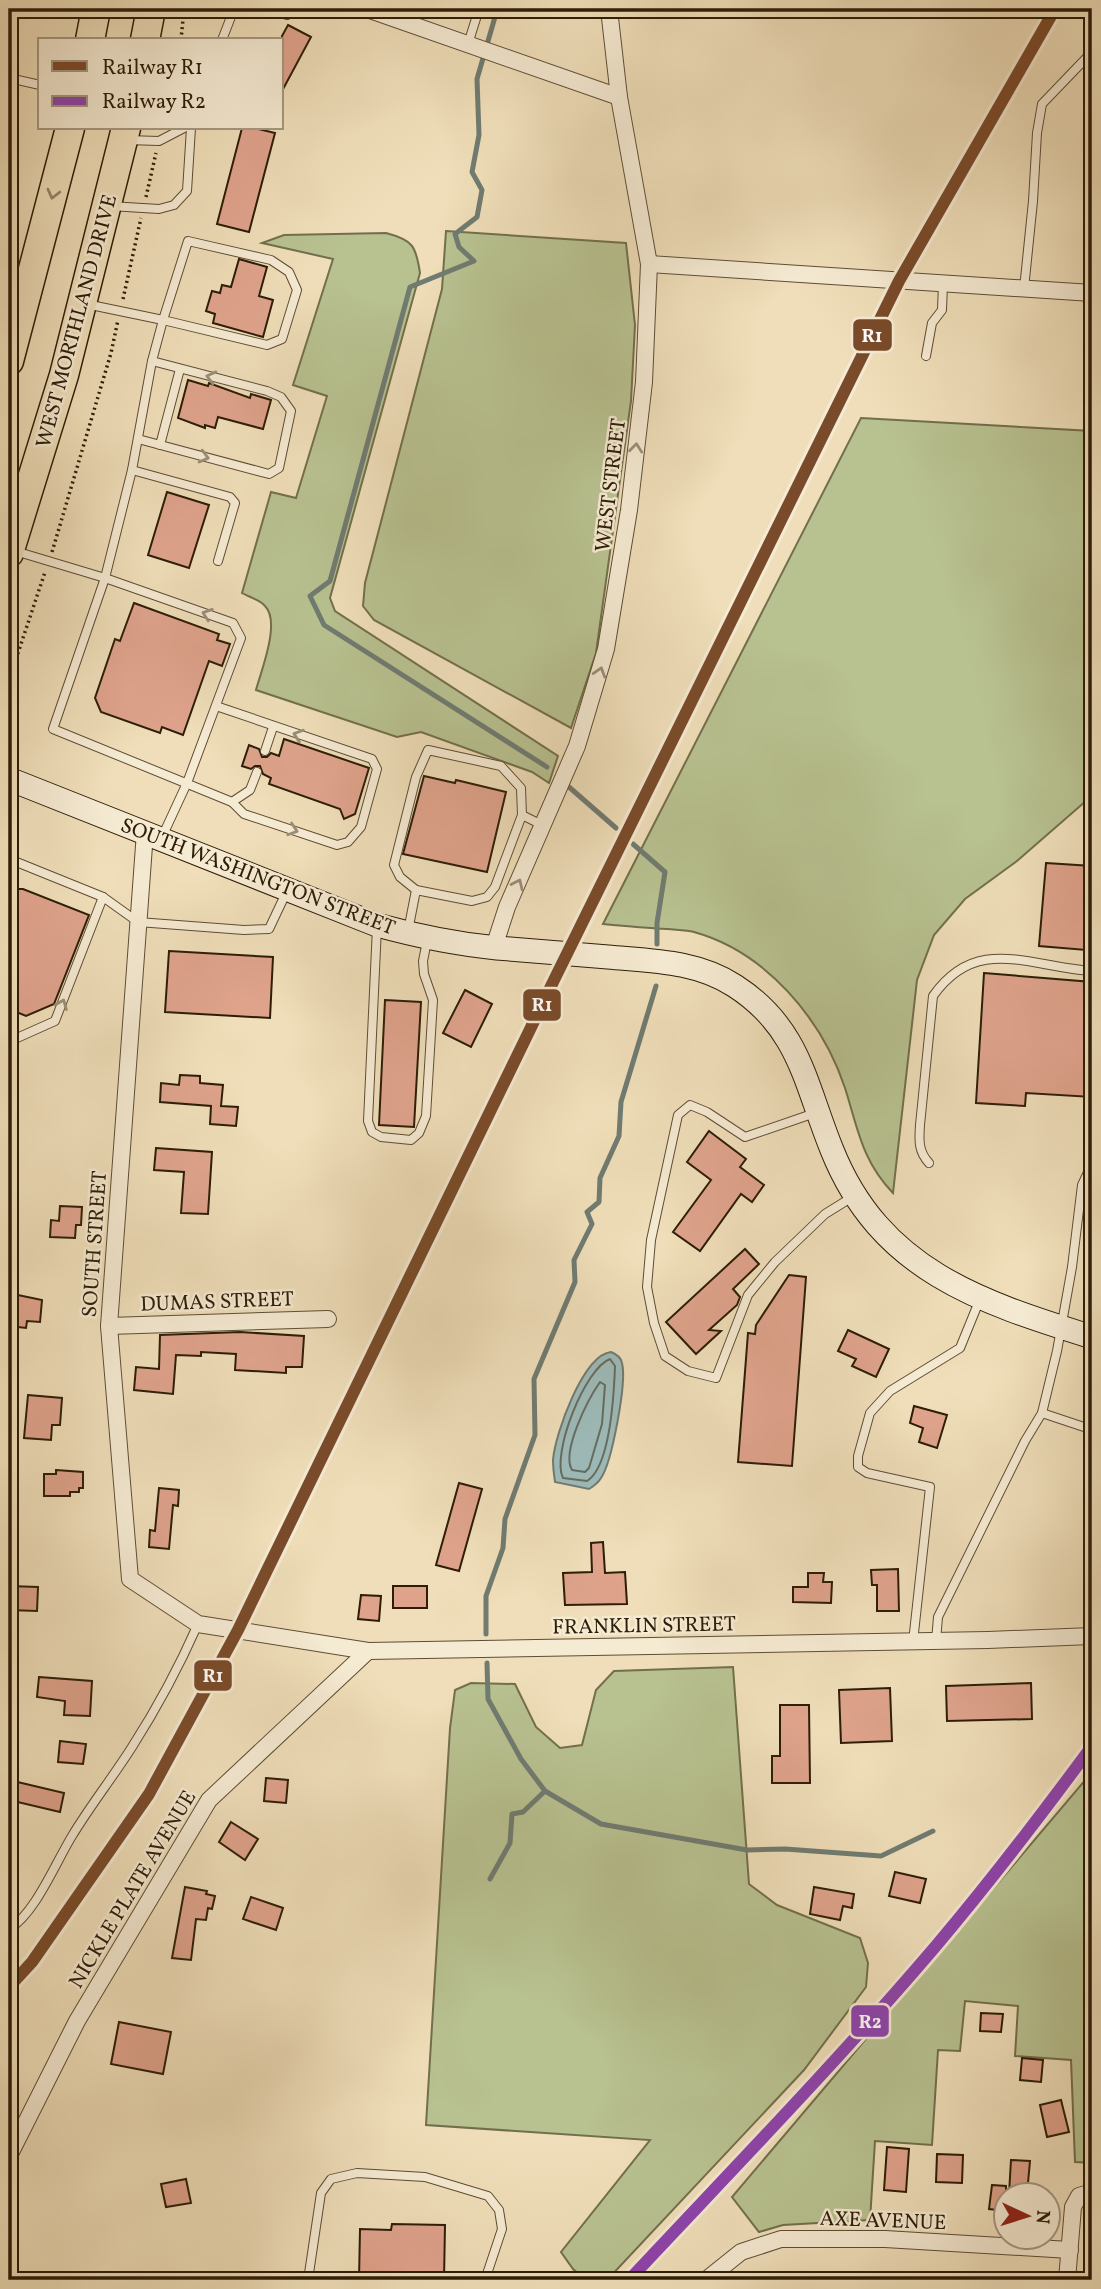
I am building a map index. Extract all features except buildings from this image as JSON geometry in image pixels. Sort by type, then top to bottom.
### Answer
[{"type":"highway","points":[[90,38],[96,9]]},
{"type":"highway","points":[[145,38],[151,9]]},
{"type":"highway","points":[[10,348],[69,130]]},
{"type":"highway","name":"WEST MORTHLAND DRIVE","points":[[9,551],[64,375],[125,134]]},
{"type":"main road","name":"SOUTH WASHINGTON STREET","points":[[9,779],[377,925],[418,935],[494,947],[675,963],[721,977],[760,1004],[783,1030],[793,1046],[840,1168],[855,1195],[884,1231],[922,1266],[950,1284],[980,1298],[1092,1337]]},
{"type":"street","points":[[367,9],[619,97]]},
{"type":"street","name":"WEST STREET","points":[[494,947],[507,907],[577,746],[606,649],[629,510],[642,395],[649,264],[619,97],[608,9]]},
{"type":"street","points":[[649,264],[1092,293]]},
{"type":"street","name":"SOUTH STREET","points":[[153,835],[138,922],[109,1326],[131,1579],[198,1624]]},
{"type":"street","name":"DUMAS STREET","points":[[109,1326],[328,1319]]},
{"type":"street","name":"FRANKLIN STREET","points":[[198,1624],[368,1651],[913,1642],[1092,1636]]},
{"type":"street","name":"NICKLE PLATE AVENUE","points":[[9,2156],[76,2021],[208,1800],[368,1651]]},
{"type":"street","points":[[1068,2280],[1073,2207],[1086,2194]]},
{"type":"street","name":"AXE AVENUE","points":[[706,2280],[741,2252],[782,2239],[885,2239],[1070,2250]]},
{"type":"lane","points":[[223,38],[234,9]]},
{"type":"lane","points":[[268,9],[287,15],[298,9]]},
{"type":"lane","points":[[471,45],[479,9]]},
{"type":"lane","points":[[1024,289],[1037,132],[1042,104],[1092,52]]},
{"type":"lane","points":[[9,78],[38,85]]},
{"type":"lane","points":[[125,134],[159,141],[180,130]]},
{"type":"lane","points":[[107,206],[159,209],[174,205],[187,191],[191,130]]},
{"type":"lane","points":[[83,304],[163,320],[267,345],[282,339],[297,290],[289,272],[271,260],[188,241],[163,320],[152,361],[132,470],[105,578],[53,729],[232,802],[244,814],[337,845],[348,842],[361,827],[377,769],[372,759],[216,706]]},
{"type":"lane","points":[[926,356],[932,323],[942,310],[943,284]]},
{"type":"lane","points":[[138,439],[269,474],[279,468],[291,411],[281,397],[152,361]]},
{"type":"lane","points":[[160,445],[180,369]]},
{"type":"lane","points":[[132,470],[230,497],[235,503],[218,562]]},
{"type":"lane","points":[[9,551],[105,578],[233,623],[241,638],[187,783],[153,835]]},
{"type":"lane","points":[[265,751],[273,727]]},
{"type":"lane","points":[[428,750],[501,766],[521,788],[522,815],[495,887],[487,897],[472,901],[416,890],[400,877],[394,865],[416,777],[428,750]]},
{"type":"lane","points":[[232,802],[250,790],[257,772]]},
{"type":"lane","points":[[522,815],[544,826]]},
{"type":"lane","points":[[9,859],[103,897],[138,922],[244,930],[269,929],[288,889]]},
{"type":"lane","points":[[377,925],[368,1121],[372,1132],[381,1137],[411,1140],[419,1133],[426,1116],[433,1000],[424,974],[418,935],[416,890]]},
{"type":"lane","points":[[9,1037],[17,1038],[55,1021],[103,897]]},
{"type":"lane","points":[[929,1163],[923,1157],[919,1146],[920,1125],[933,996],[944,980],[960,967],[980,959],[1000,958],[1092,971]]},
{"type":"lane","points":[[818,1112],[745,1137],[707,1112],[690,1105],[678,1115],[650,1240],[647,1287],[654,1323],[666,1356],[688,1371],[716,1378],[748,1295],[775,1262],[825,1214],[855,1195]]},
{"type":"lane","points":[[936,1641],[937,1617],[1025,1441],[1042,1413],[1061,1327],[1082,1185],[1092,1164]]},
{"type":"lane","points":[[913,1642],[930,1487],[867,1473],[858,1467],[858,1456],[870,1413],[890,1391],[960,1348],[980,1298]]},
{"type":"lane","points":[[1042,1413],[1084,1427]]},
{"type":"lane","points":[[9,1929],[16,1925],[41,1891],[72,1835],[132,1746],[176,1672],[198,1624]]},
{"type":"lane","points":[[308,2280],[321,2193],[331,2179],[357,2173],[425,2177],[488,2196],[499,2210],[502,2229],[485,2280]]},
{"type":"path","points":[[181,38],[184,9]]},
{"type":"path","points":[[9,680],[49,562],[111,353],[159,141]]},
{"type":"green space","points":[[446,231],[626,243],[635,325],[631,401],[596,653],[571,728],[374,620],[363,606],[365,583],[442,289]]},
{"type":"green space","points":[[386,233],[402,238],[412,246],[420,273],[330,598],[335,611],[558,756],[549,783],[532,772],[421,732],[397,737],[256,690],[271,635],[271,623],[265,606],[242,593],[271,492],[296,498],[327,396],[293,385],[333,259],[262,243],[284,235]]},
{"type":"green space","points":[[861,418],[1092,431],[1092,798],[1017,861],[965,899],[934,935],[917,980],[893,1193],[868,1157],[845,1088],[822,1037],[788,992],[767,972],[745,955],[694,932],[603,924]]},
{"type":"green space","points":[[733,1667],[749,1884],[777,1905],[860,1938],[868,1963],[866,1987],[804,2070],[608,2279],[586,2280],[573,2269],[561,2252],[650,2140],[426,2125],[450,1728],[455,1690],[471,1683],[515,1684],[536,1727],[560,1748],[582,1745],[596,1690],[614,1671]]},
{"type":"green space","points":[[1092,1772],[1092,2163],[1075,2162],[1071,2060],[1015,2056],[1018,2006],[965,2001],[960,2051],[938,2050],[932,2145],[875,2141],[870,2220],[783,2225],[759,2232],[732,2197]]},
{"type":"water","points":[[611,1352],[621,1361],[623,1373],[614,1440],[605,1469],[599,1481],[589,1489],[555,1482],[555,1448],[572,1397],[590,1366],[601,1356]]},
{"type":"waterway","points":[[503,9],[495,17],[477,79],[479,135],[472,172],[482,190],[477,217],[455,234],[459,247],[474,261],[410,287],[330,581],[310,596],[324,625],[547,767]]},
{"type":"waterway","points":[[569,787],[616,828]]},
{"type":"waterway","points":[[633,844],[665,872],[657,923],[657,944]]},
{"type":"waterway","points":[[486,1634],[486,1596],[503,1548],[505,1519],[535,1435],[534,1379],[575,1282],[574,1260],[592,1224],[587,1212],[599,1202],[600,1178],[619,1136],[621,1102],[656,986]]},
{"type":"waterway","points":[[487,1663],[488,1699],[521,1759],[545,1791],[601,1824],[747,1850],[785,1849],[881,1856],[933,1831]]},
{"type":"waterway","points":[[490,1879],[510,1843],[512,1814],[523,1812],[545,1791]]},
{"type":"rail line","name":"R1","points":[[9,1987],[32,1962],[149,1794],[238,1630],[555,978],[899,281],[1055,9]]},
{"type":"rail line","name":"R2","points":[[629,2280],[898,1990],[996,1873],[1092,1746]]}]
